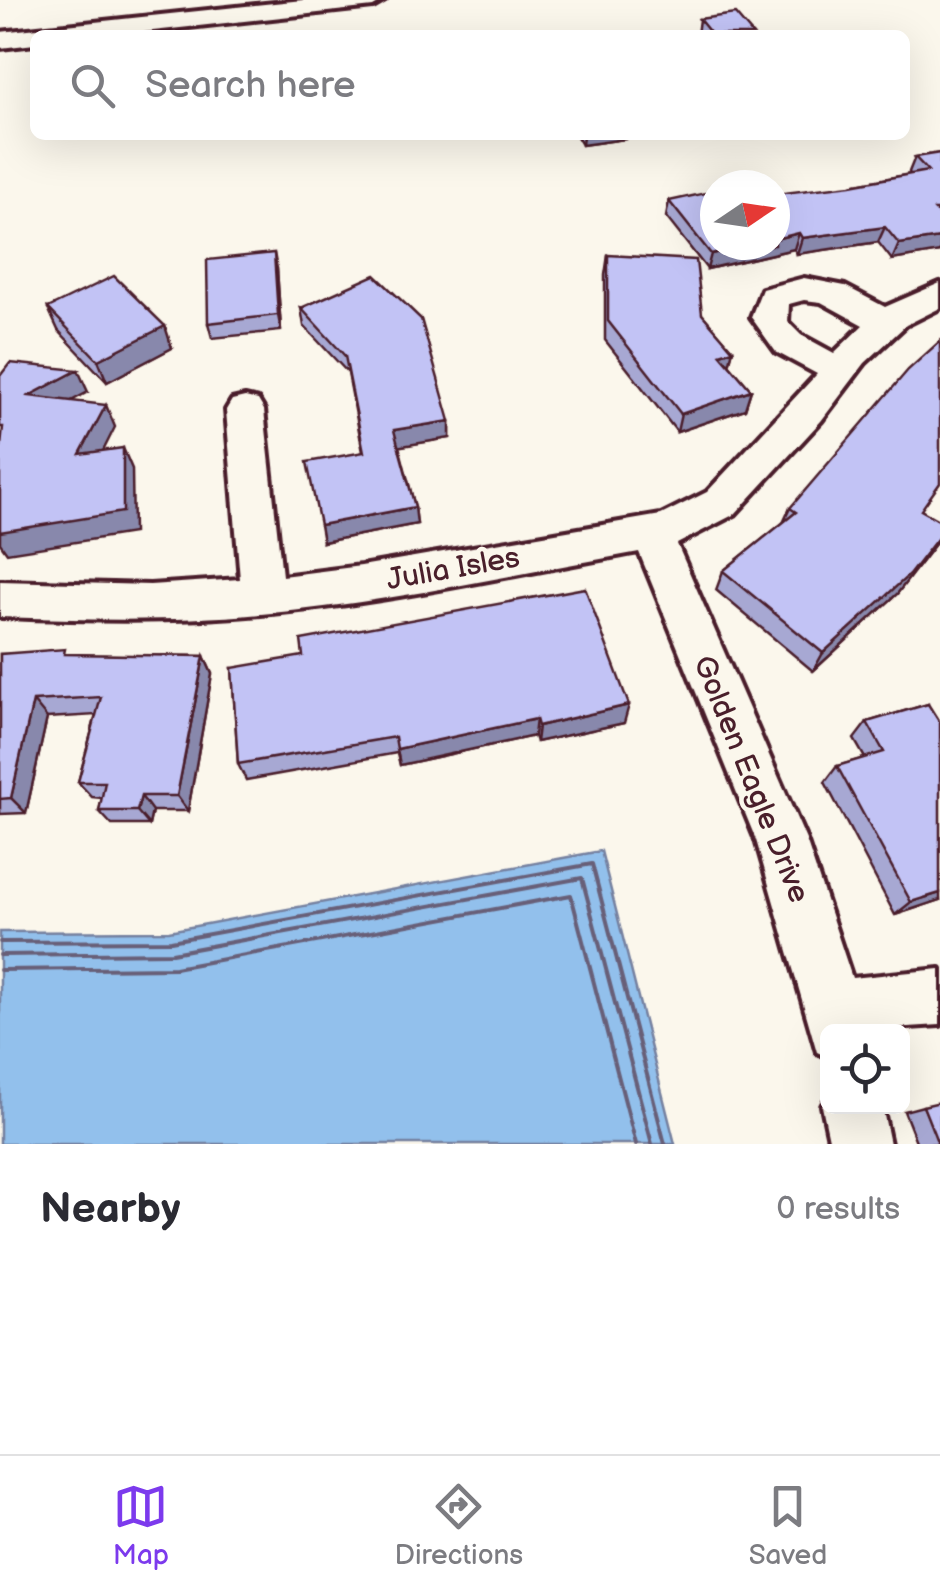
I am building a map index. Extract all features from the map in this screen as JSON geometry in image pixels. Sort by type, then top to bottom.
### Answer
[{"type":"street","points":[[91,30],[373,0]]},
{"type":"street","points":[[0,40],[30,37]]},
{"type":"street","points":[[839,370],[800,350],[776,332],[768,316],[774,296],[796,289],[825,290],[886,324]]},
{"type":"street","name":"Julia Isles","points":[[0,600],[150,602],[263,596],[361,584],[686,524],[721,503],[808,411],[839,370],[886,324],[940,294]]},
{"type":"street","points":[[245,410],[263,596]]},
{"type":"street","name":"Golden Eagle Drive","points":[[652,532],[784,854],[812,931],[834,1020]]},
{"type":"street","points":[[834,1020],[940,996]]},
{"type":"street","points":[[854,1114],[860,1144]]},
{"type":"water","points":[[601,851],[675,1144],[0,1144],[0,932],[169,931]]},
{"type":"building","points":[[735,14],[749,30],[708,30],[699,19]]},
{"type":"building","points":[[940,153],[940,210],[935,210],[940,215],[940,238],[899,244],[885,227],[802,238],[799,233],[790,235],[790,192],[928,171],[915,157]]},
{"type":"building","points":[[700,194],[700,240],[669,201]]},
{"type":"building","points":[[274,253],[278,315],[208,323],[207,260]]},
{"type":"building","points":[[608,255],[696,260],[702,314],[733,350],[720,354],[751,390],[681,414],[608,321]]},
{"type":"building","points":[[375,275],[421,319],[450,421],[394,430],[415,507],[320,525],[307,462],[364,452],[345,356],[301,308]]},
{"type":"building","points":[[114,276],[165,326],[98,360],[48,308]]},
{"type":"building","points":[[940,341],[940,483],[921,510],[940,521],[940,535],[909,575],[823,653],[723,571],[796,512],[790,508],[908,370]]},
{"type":"building","points":[[10,363],[78,370],[29,396],[106,405],[80,454],[123,448],[123,512],[0,532],[0,376]]},
{"type":"building","points":[[585,588],[629,705],[538,726],[536,719],[397,749],[395,737],[238,764],[232,668],[303,656],[301,640]]},
{"type":"building","points":[[65,649],[64,654],[204,656],[177,796],[141,796],[137,811],[99,811],[105,782],[78,782],[101,697],[33,701],[11,798],[0,799],[0,654]]},
{"type":"building","points":[[928,704],[940,723],[940,893],[911,902],[837,766],[884,752],[867,722]]},
{"type":"building","points":[[940,1102],[940,1144],[938,1144],[923,1106]]}]
